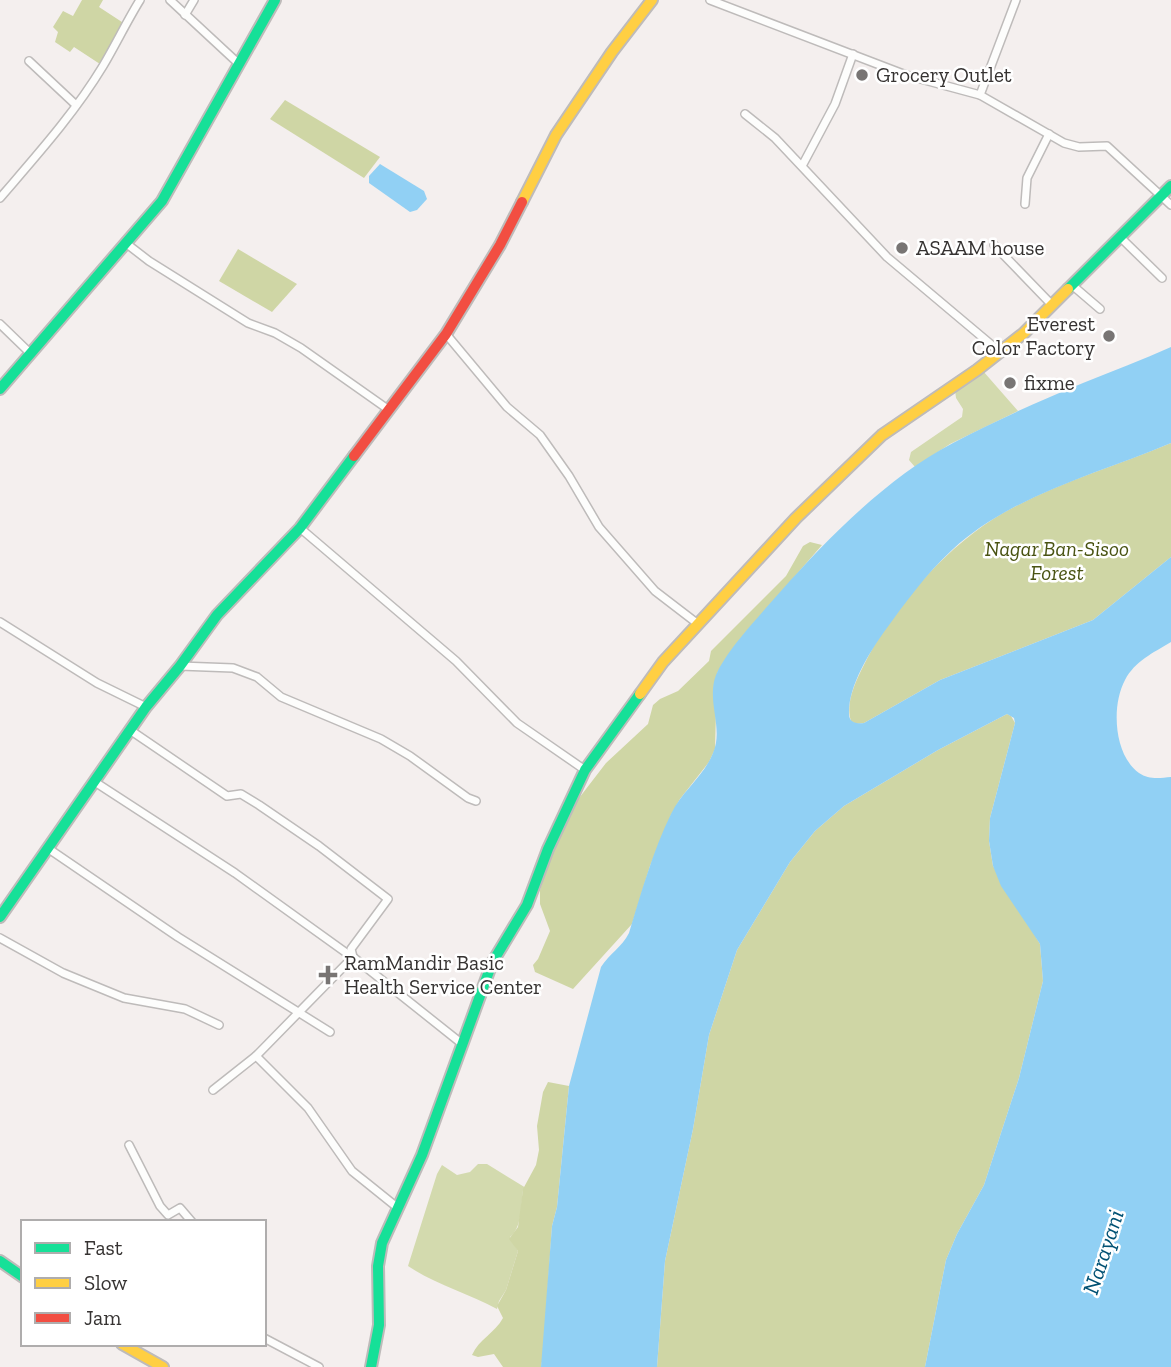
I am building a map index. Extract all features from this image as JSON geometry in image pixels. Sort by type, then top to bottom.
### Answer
[{"type":"street","points":[[0,198],[57,131],[103,66],[140,0]]},
{"type":"street","points":[[170,0],[239,64]]},
{"type":"street","points":[[185,15],[194,0]]},
{"type":"street","points":[[0,389],[127,244],[171,187],[275,0]]},
{"type":"street","points":[[0,917],[146,707],[180,667],[217,615],[300,528],[446,334],[500,245],[556,135],[612,52],[652,0]]},
{"type":"street","points":[[710,0],[906,75],[980,95],[1071,145],[1107,146],[1171,205]]},
{"type":"street","points":[[980,95],[1016,0]]},
{"type":"street","points":[[802,166],[835,104],[853,54]]},
{"type":"street","points":[[29,61],[76,104]]},
{"type":"street","points":[[745,114],[775,138],[887,257],[1000,352]]},
{"type":"street","points":[[1025,204],[1027,178],[1049,134]]},
{"type":"street","points":[[371,1367],[379,1325],[379,1255],[422,1155],[492,963],[527,905],[548,849],[586,770],[663,662],[796,518],[874,441],[1000,352],[1052,305],[1171,186]]},
{"type":"street","points":[[1120,237],[1162,278]]},
{"type":"street","points":[[127,244],[149,261],[248,323],[275,333],[301,348],[389,410]]},
{"type":"street","points":[[993,245],[1052,305]]},
{"type":"street","points":[[1072,285],[1100,309]]},
{"type":"street","points":[[0,324],[30,353]]},
{"type":"street","points":[[446,334],[507,407],[540,435],[569,476],[599,527],[655,591],[698,624]]},
{"type":"street","points":[[300,528],[456,661],[517,723],[586,770]]},
{"type":"street","points":[[0,622],[97,683],[146,707]]},
{"type":"street","points":[[180,667],[233,668],[257,677],[281,696],[381,739],[476,801]]},
{"type":"street","points":[[130,730],[227,796],[241,794],[259,805],[319,846],[388,899],[351,949],[353,957]]},
{"type":"street","points":[[95,782],[236,873],[353,957],[461,1043]]},
{"type":"street","points":[[49,849],[167,930],[330,1032]]},
{"type":"street","points":[[0,938],[63,973],[124,998],[185,1009],[219,1025]]},
{"type":"street","points":[[214,1090],[256,1056],[353,957]]},
{"type":"street","points":[[256,1056],[308,1108],[352,1171],[398,1208]]},
{"type":"street","points":[[129,1145],[167,1215],[180,1208],[190,1220]]},
{"type":"street","points":[[0,1261],[21,1276]]},
{"type":"street","points":[[266,1339],[319,1367]]},
{"type":"street","points":[[126,1346],[163,1367]]},
{"type":"green space","points":[[82,0],[103,0],[99,7],[125,24],[103,66],[74,47],[70,52],[55,42],[58,32],[53,27],[63,11],[73,16]]},
{"type":"green space","points":[[285,100],[380,157],[364,178],[270,119]]},
{"type":"green space","points":[[238,249],[297,284],[272,312],[219,281]]},
{"type":"green space","points":[[983,371],[1018,411],[950,444],[915,467],[909,460],[911,452],[962,417],[963,409],[956,398],[955,390]]},
{"type":"green space","name":"Nagar Ban-Sisoo Forest","points":[[1171,443],[1171,557],[1093,620],[940,680],[864,723],[856,724],[851,721],[849,713],[854,687],[881,635],[927,575],[964,540],[1023,502]]},
{"type":"green space","points":[[810,542],[822,545],[738,642],[717,673],[715,749],[709,762],[671,815],[650,866],[632,924],[573,989],[535,972],[533,965],[550,931],[540,904],[540,890],[553,849],[576,802],[606,763],[648,724],[653,705],[678,691],[709,661],[711,651],[786,576],[803,546]]},
{"type":"green space","points":[[1007,714],[1015,723],[990,818],[989,841],[993,866],[1040,944],[1043,981],[1019,1078],[984,1185],[946,1260],[925,1367],[657,1367],[665,1261],[693,1129],[709,1035],[737,950],[790,862],[815,831],[844,806],[938,750]]},
{"type":"green space","points":[[548,1082],[569,1086],[557,1207],[552,1226],[543,1356],[541,1367],[503,1367],[494,1354],[478,1357],[472,1355],[503,1318],[497,1306],[506,1290],[518,1251],[509,1239],[518,1227],[523,1189],[536,1165],[539,1150],[537,1126],[543,1092]]},
{"type":"green space","points":[[478,1164],[487,1164],[526,1188],[523,1190],[519,1222],[510,1237],[518,1251],[497,1309],[408,1266],[442,1165],[457,1175],[470,1172]]},
{"type":"water","points":[[380,164],[424,191],[427,199],[417,210],[410,212],[369,183],[369,176]]},
{"type":"water","name":"Narayani","points":[[1171,347],[1171,443],[1028,500],[975,531],[952,550],[916,589],[872,650],[852,693],[849,717],[856,723],[864,723],[940,680],[1093,620],[1171,557],[1171,642],[1145,658],[1129,673],[1118,703],[1117,730],[1124,755],[1139,773],[1155,778],[1171,777],[1171,1367],[925,1367],[946,1260],[984,1185],[1019,1078],[1043,981],[1040,944],[1001,886],[993,866],[989,841],[990,818],[1015,723],[1014,718],[1007,714],[938,750],[844,806],[815,831],[790,862],[737,950],[709,1035],[693,1129],[665,1261],[657,1367],[541,1367],[552,1226],[557,1207],[569,1086],[601,967],[629,933],[653,857],[671,814],[713,753],[717,734],[713,685],[721,665],[745,632],[819,550],[905,473],[953,443],[1001,419]]},
{"type":"traffic: fast","points":[[0,389],[162,201],[275,0]]},
{"type":"traffic: fast","points":[[1068,289],[1171,186]]},
{"type":"traffic: fast","points":[[0,917],[146,707],[217,615],[300,528],[354,456]]},
{"type":"traffic: fast","points":[[371,1367],[379,1325],[378,1266],[382,1243],[422,1155],[492,963],[527,905],[548,849],[585,770],[640,694]]},
{"type":"traffic: fast","points":[[0,1261],[21,1276]]},
{"type":"traffic: slow","points":[[522,202],[556,135],[612,52],[652,0]]},
{"type":"traffic: slow","points":[[640,694],[663,662],[796,518],[882,435],[977,370],[1024,333],[1068,289]]},
{"type":"traffic: slow","points":[[126,1346],[163,1367]]},
{"type":"traffic: jam","points":[[354,456],[446,334],[500,245],[522,202]]},
{"type":"place","name":"Grocery Outlet","points":[[862,75]]},
{"type":"place","name":"ASAAM house","points":[[902,248]]},
{"type":"place","name":"Everest Color Factory","points":[[1109,336]]},
{"type":"place","name":"fixme","points":[[1010,383]]},
{"type":"place","name":"RamMandir Basic Health Service Center","points":[[328,975]]}]
